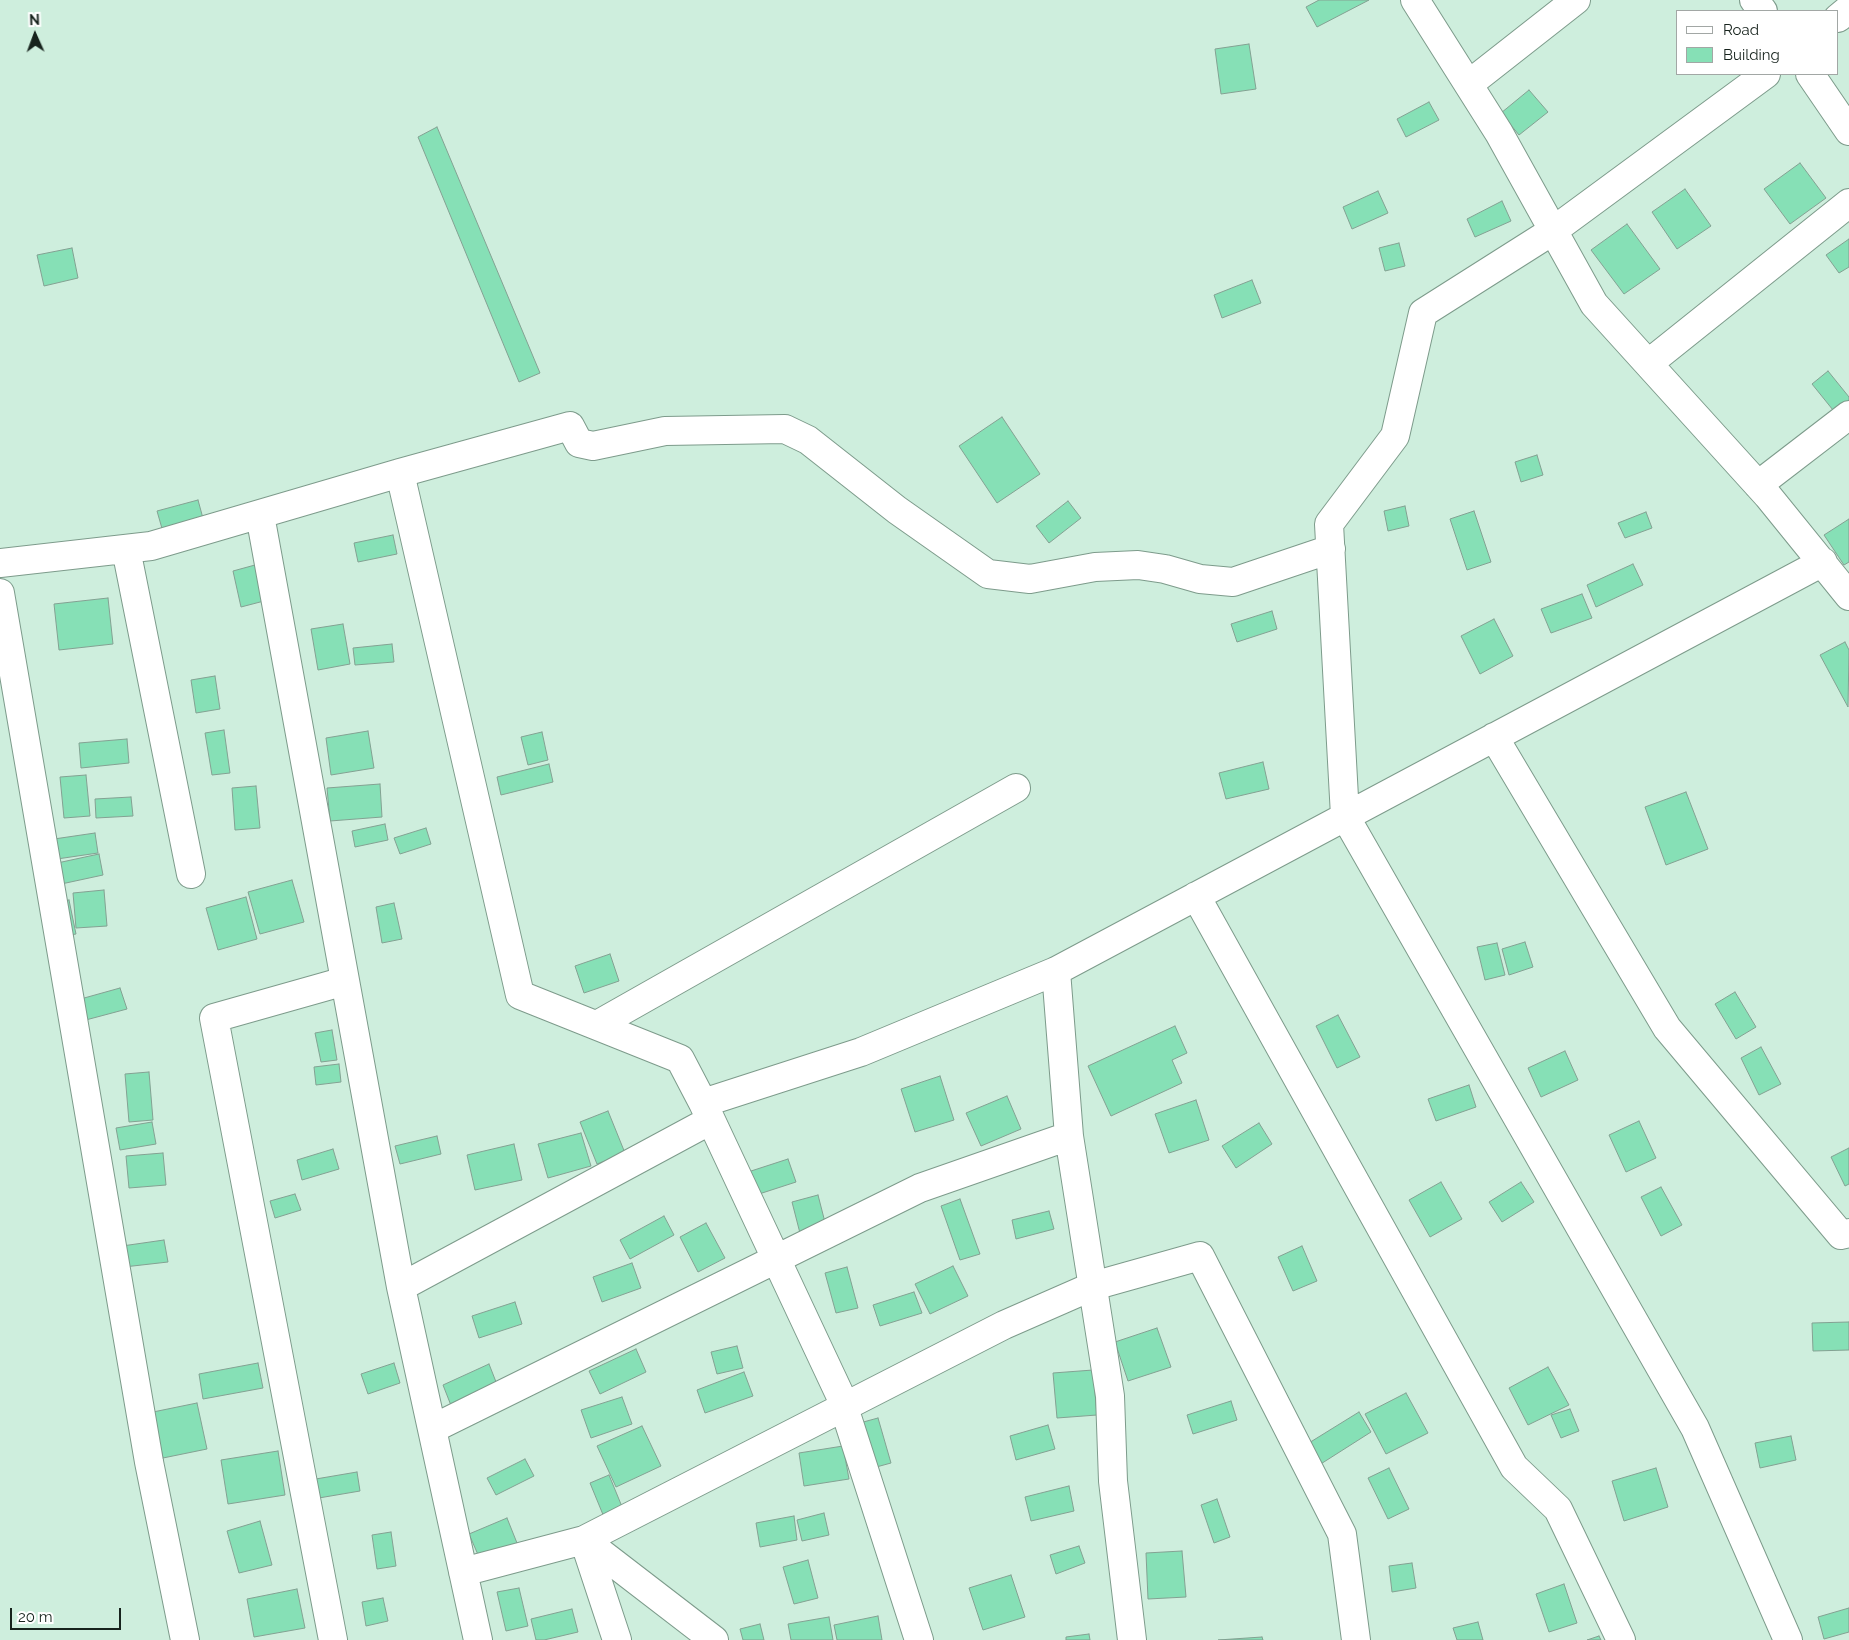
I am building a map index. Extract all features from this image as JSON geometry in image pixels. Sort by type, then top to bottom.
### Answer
[{"type":"street","points":[[1415,0],[1499,132],[1594,304],[1758,484],[1849,596]]},
{"type":"street","points":[[1468,84],[1576,0]]},
{"type":"street","points":[[1754,0],[1762,10]]},
{"type":"street","points":[[1839,17],[1849,9]]},
{"type":"street","points":[[1765,75],[1554,230],[1423,313],[1395,436],[1330,524],[1344,816],[1695,1428],[1788,1640]]},
{"type":"street","points":[[1811,75],[1849,131]]},
{"type":"street","points":[[1649,363],[1849,203]]},
{"type":"street","points":[[1758,484],[1849,415]]},
{"type":"street","points":[[0,563],[151,546],[400,473],[570,426],[579,443],[593,446],[666,431],[785,429],[808,440],[896,510],[988,574],[1030,579],[1095,567],[1138,565],[1165,569],[1200,578],[1233,582],[1331,549]]},
{"type":"street","points":[[400,473],[520,995],[680,1060],[707,1112],[840,1395],[919,1640]]},
{"type":"street","points":[[260,515],[401,1287],[478,1640]]},
{"type":"street","points":[[126,549],[191,874]]},
{"type":"street","points":[[401,1287],[707,1112],[861,1052],[1056,970],[1822,562]]},
{"type":"street","points":[[0,593],[149,1462],[186,1640]]},
{"type":"street","points":[[1494,737],[1668,1028],[1841,1235],[1849,1234]]},
{"type":"street","points":[[597,1025],[1016,788]]},
{"type":"street","points":[[1196,896],[1514,1467],[1558,1509],[1621,1640]]},
{"type":"street","points":[[1056,970],[1069,1136],[1110,1396],[1113,1481],[1132,1640]]},
{"type":"street","points":[[333,1640],[214,1018],[345,981]]},
{"type":"street","points":[[432,1429],[920,1188],[1069,1136]]},
{"type":"street","points":[[463,1572],[584,1540],[1004,1325],[1093,1286],[1200,1256],[1342,1534],[1356,1640]]},
{"type":"street","points":[[584,1540],[617,1640]]},
{"type":"street","points":[[584,1540],[714,1640]]},
{"type":"building","points":[[1319,0],[1369,0],[1317,27],[1306,7]]},
{"type":"building","points":[[1249,44],[1256,89],[1221,94],[1215,49]]},
{"type":"building","points":[[1529,90],[1548,112],[1519,135],[1501,113]]},
{"type":"building","points":[[1429,102],[1439,120],[1406,137],[1397,119]]},
{"type":"building","points":[[437,127],[540,373],[519,382],[418,137]]},
{"type":"building","points":[[1800,163],[1826,198],[1790,224],[1764,189]]},
{"type":"building","points":[[1685,189],[1711,226],[1677,249],[1652,212]]},
{"type":"building","points":[[1378,191],[1388,213],[1352,229],[1343,207]]},
{"type":"building","points":[[1502,201],[1511,221],[1475,237],[1467,219]]},
{"type":"building","points":[[1627,224],[1660,269],[1624,294],[1591,250]]},
{"type":"building","points":[[1849,239],[1849,267],[1839,273],[1826,255]]},
{"type":"building","points":[[1399,243],[1405,266],[1385,271],[1379,248]]},
{"type":"building","points":[[72,248],[78,278],[44,286],[37,255]]},
{"type":"building","points":[[1252,280],[1261,303],[1222,318],[1214,295]]},
{"type":"building","points":[[1828,371],[1849,397],[1849,406],[1837,415],[1812,384]]},
{"type":"building","points":[[1002,417],[1040,474],[997,503],[959,446]]},
{"type":"building","points":[[1537,455],[1543,475],[1521,482],[1515,462]]},
{"type":"building","points":[[198,500],[204,522],[163,532],[157,511]]},
{"type":"building","points":[[1068,501],[1081,518],[1049,543],[1036,526]]},
{"type":"building","points":[[1405,506],[1409,526],[1388,531],[1384,511]]},
{"type":"building","points":[[1474,511],[1491,562],[1467,570],[1450,519]]},
{"type":"building","points":[[1646,512],[1652,528],[1625,538],[1618,523]]},
{"type":"building","points":[[1849,519],[1849,562],[1844,565],[1824,535]]},
{"type":"building","points":[[393,535],[397,554],[358,562],[354,543]]},
{"type":"building","points":[[1633,564],[1643,585],[1596,607],[1587,585]]},
{"type":"building","points":[[255,565],[264,601],[241,607],[233,571]]},
{"type":"building","points":[[1582,594],[1592,618],[1551,633],[1541,609]]},
{"type":"building","points":[[108,598],[113,644],[59,650],[54,604]]},
{"type":"building","points":[[1272,611],[1277,629],[1237,642],[1231,624]]},
{"type":"building","points":[[1494,619],[1513,656],[1480,674],[1461,636]]},
{"type":"building","points":[[343,624],[350,664],[318,670],[311,629]]},
{"type":"building","points":[[1845,642],[1849,650],[1848,707],[1820,655]]},
{"type":"building","points":[[392,644],[394,662],[355,665],[353,648]]},
{"type":"building","points":[[215,676],[220,709],[196,713],[191,680]]},
{"type":"building","points":[[224,730],[230,773],[212,775],[205,733]]},
{"type":"building","points":[[368,731],[374,768],[331,775],[326,738]]},
{"type":"building","points":[[542,732],[548,760],[528,765],[521,737]]},
{"type":"building","points":[[127,739],[129,763],[81,768],[79,743]]},
{"type":"building","points":[[1263,762],[1269,789],[1226,799],[1219,773]]},
{"type":"building","points":[[549,764],[553,782],[501,795],[497,777]]},
{"type":"building","points":[[86,775],[90,816],[64,818],[60,777]]},
{"type":"building","points":[[380,784],[382,817],[330,821],[327,788]]},
{"type":"building","points":[[256,786],[260,828],[235,830],[232,788]]},
{"type":"building","points":[[1686,792],[1708,849],[1666,865],[1645,807]]},
{"type":"building","points":[[131,797],[133,816],[96,818],[95,799]]},
{"type":"building","points":[[385,824],[388,840],[355,847],[352,831]]},
{"type":"building","points":[[426,828],[431,844],[400,854],[394,838]]},
{"type":"building","points":[[95,833],[98,853],[57,859],[54,839]]},
{"type":"building","points":[[99,854],[103,875],[52,886],[48,865]]},
{"type":"building","points":[[292,880],[304,922],[260,934],[248,892]]},
{"type":"building","points":[[104,890],[107,926],[76,928],[73,893]]},
{"type":"building","points":[[246,897],[257,939],[218,950],[206,908]]},
{"type":"building","points":[[69,900],[76,934],[58,937],[51,904]]},
{"type":"building","points":[[394,903],[402,939],[382,943],[376,907]]},
{"type":"building","points":[[1525,942],[1533,967],[1509,975],[1502,949]]},
{"type":"building","points":[[1497,943],[1505,975],[1485,980],[1477,947]]},
{"type":"building","points":[[610,954],[619,981],[584,993],[575,966]]},
{"type":"building","points":[[120,988],[127,1009],[82,1021],[77,1000]]},
{"type":"building","points":[[1735,992],[1756,1027],[1736,1039],[1715,1004]]},
{"type":"building","points":[[1338,1015],[1360,1057],[1337,1068],[1316,1026]]},
{"type":"building","points":[[1175,1026],[1187,1053],[1172,1060],[1182,1083],[1111,1116],[1088,1066]]},
{"type":"building","points":[[332,1030],[337,1060],[321,1062],[315,1033]]},
{"type":"building","points":[[1761,1047],[1781,1084],[1759,1095],[1741,1058]]},
{"type":"building","points":[[1565,1051],[1578,1080],[1541,1097],[1528,1068]]},
{"type":"building","points":[[339,1064],[341,1082],[316,1085],[314,1067]]},
{"type":"building","points":[[149,1072],[153,1120],[129,1122],[125,1074]]},
{"type":"building","points":[[940,1076],[954,1120],[915,1132],[901,1089]]},
{"type":"building","points":[[1469,1085],[1476,1107],[1436,1121],[1428,1099]]},
{"type":"building","points":[[1007,1096],[1021,1129],[981,1146],[966,1113]]},
{"type":"building","points":[[1196,1100],[1209,1140],[1169,1153],[1155,1114]]},
{"type":"building","points":[[608,1111],[625,1153],[597,1164],[580,1122]]},
{"type":"building","points":[[1639,1121],[1656,1158],[1626,1172],[1609,1135]]},
{"type":"building","points":[[152,1122],[156,1144],[120,1150],[116,1128]]},
{"type":"building","points":[[1259,1123],[1272,1144],[1236,1168],[1222,1146]]},
{"type":"building","points":[[581,1133],[591,1166],[548,1178],[538,1144]]},
{"type":"building","points":[[437,1136],[441,1154],[400,1164],[395,1146]]},
{"type":"building","points":[[514,1144],[522,1180],[475,1190],[467,1155]]},
{"type":"building","points":[[1849,1148],[1849,1184],[1845,1186],[1831,1157]]},
{"type":"building","points":[[333,1149],[339,1169],[302,1180],[297,1160]]},
{"type":"building","points":[[163,1153],[166,1185],[129,1188],[126,1156]]},
{"type":"building","points":[[788,1159],[796,1182],[756,1195],[748,1172]]},
{"type":"building","points":[[1441,1182],[1462,1219],[1430,1237],[1409,1200]]},
{"type":"building","points":[[1521,1182],[1534,1202],[1502,1222],[1489,1202]]},
{"type":"building","points":[[1661,1187],[1682,1225],[1661,1236],[1641,1197]]},
{"type":"building","points":[[295,1194],[301,1210],[275,1218],[270,1201]]},
{"type":"building","points":[[818,1195],[828,1234],[802,1241],[792,1202]]},
{"type":"building","points":[[960,1199],[980,1254],[960,1260],[941,1206]]},
{"type":"building","points":[[1049,1211],[1054,1229],[1016,1239],[1012,1220]]},
{"type":"building","points":[[664,1216],[674,1235],[630,1259],[620,1240]]},
{"type":"building","points":[[706,1223],[725,1258],[698,1272],[680,1237]]},
{"type":"building","points":[[164,1240],[168,1262],[124,1267],[122,1246]]},
{"type":"building","points":[[1302,1246],[1317,1281],[1293,1291],[1278,1257]]},
{"type":"building","points":[[632,1263],[641,1288],[602,1302],[593,1277]]},
{"type":"building","points":[[953,1266],[968,1296],[930,1314],[915,1284]]},
{"type":"building","points":[[847,1267],[858,1308],[836,1313],[825,1273]]},
{"type":"building","points":[[914,1292],[922,1313],[880,1326],[873,1305]]},
{"type":"building","points":[[515,1302],[522,1324],[479,1338],[472,1316]]},
{"type":"building","points":[[1849,1322],[1849,1350],[1813,1351],[1812,1323]]},
{"type":"building","points":[[1157,1328],[1171,1367],[1128,1381],[1115,1342]]},
{"type":"building","points":[[737,1346],[743,1368],[717,1374],[711,1352]]},
{"type":"building","points":[[636,1349],[646,1372],[600,1394],[589,1371]]},
{"type":"building","points":[[258,1363],[263,1388],[203,1399],[199,1374]]},
{"type":"building","points":[[394,1363],[400,1383],[368,1394],[361,1374]]},
{"type":"building","points":[[489,1364],[498,1387],[452,1408],[443,1385]]},
{"type":"building","points":[[1548,1367],[1569,1405],[1528,1425],[1509,1388]]},
{"type":"building","points":[[1093,1370],[1097,1415],[1057,1418],[1053,1373]]},
{"type":"building","points":[[744,1372],[753,1396],[705,1413],[697,1390]]},
{"type":"building","points":[[1406,1393],[1428,1433],[1386,1454],[1365,1414]]},
{"type":"building","points":[[622,1397],[632,1424],[591,1438],[581,1410]]},
{"type":"building","points":[[1231,1401],[1237,1420],[1193,1434],[1187,1415]]},
{"type":"building","points":[[197,1403],[207,1449],[163,1458],[153,1412]]},
{"type":"building","points":[[1570,1409],[1579,1431],[1561,1438],[1551,1415]]},
{"type":"building","points":[[1359,1412],[1371,1432],[1316,1467],[1304,1446]]},
{"type":"building","points":[[878,1418],[891,1463],[869,1469],[856,1424]]},
{"type":"building","points":[[1048,1425],[1055,1449],[1016,1460],[1010,1436]]},
{"type":"building","points":[[642,1426],[661,1466],[616,1487],[597,1446]]},
{"type":"building","points":[[1791,1436],[1796,1460],[1760,1468],[1755,1443]]},
{"type":"building","points":[[843,1446],[849,1479],[804,1486],[799,1453]]},
{"type":"building","points":[[278,1451],[285,1495],[228,1504],[221,1460]]},
{"type":"building","points":[[525,1459],[534,1476],[496,1495],[487,1478]]},
{"type":"building","points":[[1389,1468],[1409,1509],[1388,1519],[1368,1478]]},
{"type":"building","points":[[1656,1468],[1668,1507],[1624,1521],[1612,1481]]},
{"type":"building","points":[[357,1472],[360,1491],[307,1500],[304,1481]]},
{"type":"building","points":[[609,1475],[625,1514],[606,1522],[590,1483]]},
{"type":"building","points":[[1069,1486],[1074,1511],[1031,1521],[1025,1497]]},
{"type":"building","points":[[1217,1499],[1230,1537],[1214,1543],[1201,1505]]},
{"type":"building","points":[[824,1513],[829,1535],[802,1541],[797,1520]]},
{"type":"building","points":[[794,1516],[797,1540],[760,1547],[756,1523]]},
{"type":"building","points":[[507,1518],[523,1558],[486,1573],[469,1534]]},
{"type":"building","points":[[260,1521],[272,1565],[239,1573],[227,1531]]},
{"type":"building","points":[[391,1532],[396,1566],[377,1569],[372,1535]]},
{"type":"building","points":[[1079,1546],[1085,1563],[1056,1574],[1050,1555]]},
{"type":"building","points":[[1182,1551],[1186,1597],[1148,1599],[1146,1553]]},
{"type":"building","points":[[808,1560],[818,1598],[794,1604],[783,1567]]},
{"type":"building","points":[[1412,1563],[1416,1588],[1392,1592],[1389,1566]]},
{"type":"building","points":[[1011,1575],[1025,1617],[983,1630],[969,1588]]},
{"type":"building","points":[[1564,1584],[1577,1623],[1549,1632],[1536,1594]]},
{"type":"building","points":[[519,1588],[528,1626],[506,1631],[497,1592]]},
{"type":"building","points":[[297,1589],[305,1628],[254,1637],[247,1599]]},
{"type":"building","points":[[383,1598],[388,1621],[366,1626],[362,1602]]},
{"type":"building","points":[[1849,1608],[1849,1632],[1824,1639],[1818,1617]]},
{"type":"building","points":[[572,1609],[578,1632],[536,1640],[531,1619]]},
{"type":"building","points":[[878,1616],[882,1640],[837,1640],[834,1625]]},
{"type":"building","points":[[829,1617],[833,1640],[791,1640],[788,1624]]},
{"type":"building","points":[[1478,1622],[1483,1640],[1457,1640],[1453,1628]]},
{"type":"building","points":[[760,1624],[764,1640],[743,1640],[740,1629]]},
{"type":"building","points":[[1089,1634],[1090,1640],[1066,1640],[1066,1637]]},
{"type":"building","points":[[1599,1636],[1601,1640],[1587,1640]]},
{"type":"building","points":[[1262,1637],[1263,1640],[1218,1640]]}]
